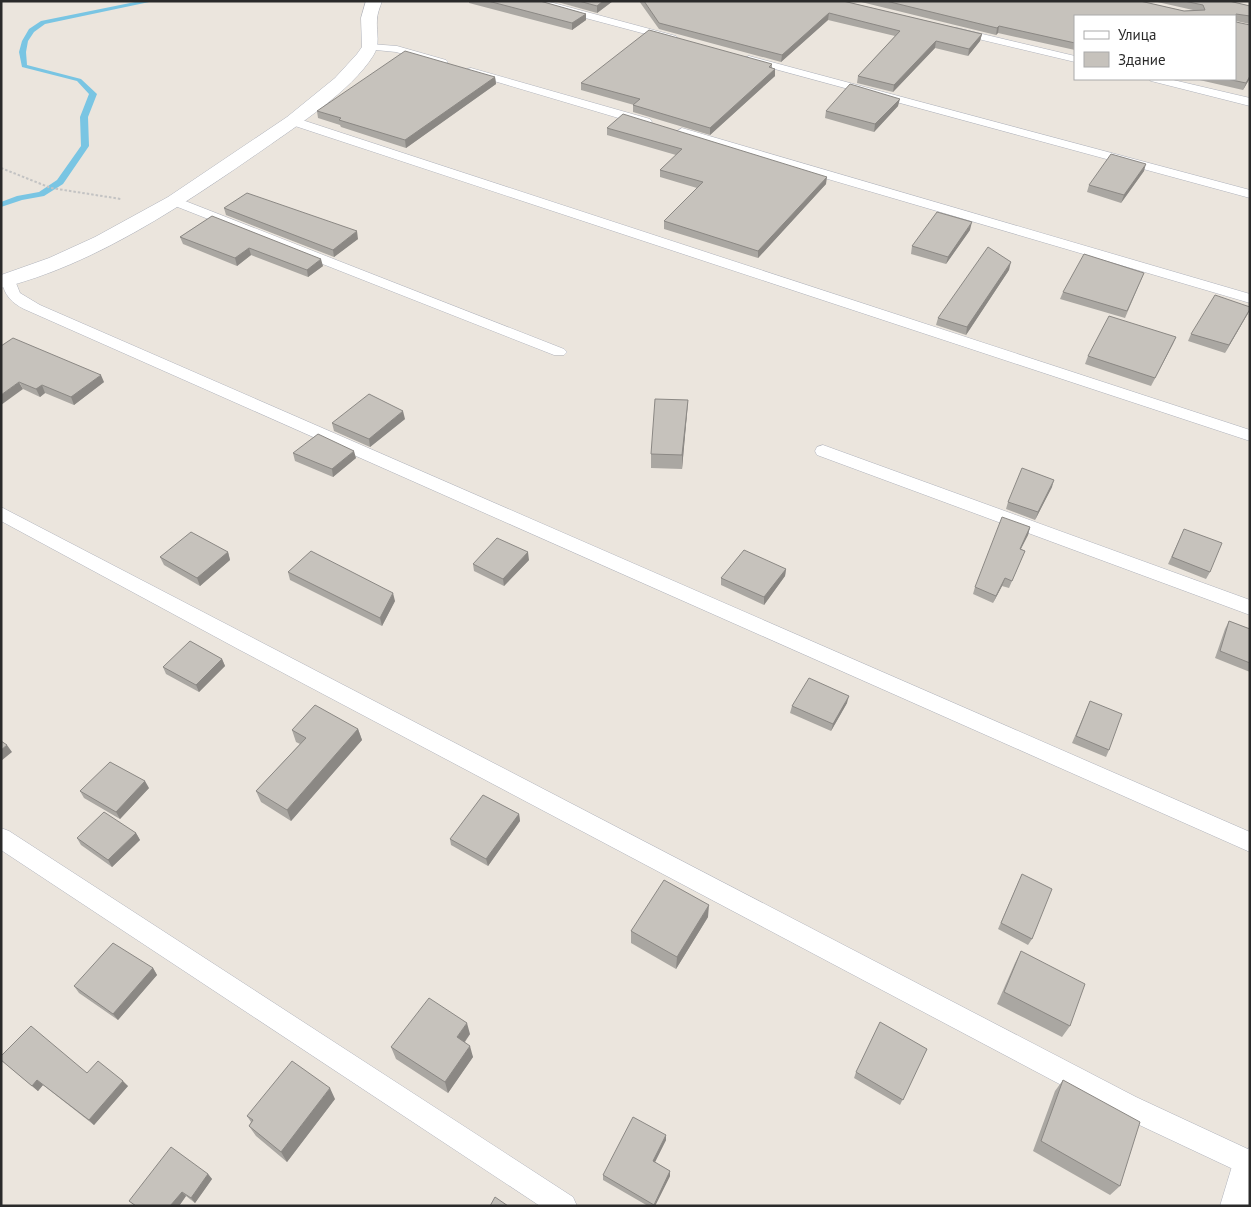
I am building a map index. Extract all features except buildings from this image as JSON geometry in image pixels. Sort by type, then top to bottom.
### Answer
[{"type":"street","points":[[5,281],[102,241],[171,203],[293,121],[341,82],[364,57],[370,47],[369,18],[374,1]]},
{"type":"street","points":[[1240,1206],[1250,1166]]},
{"type":"lane","points":[[533,1],[681,40]]},
{"type":"lane","points":[[950,29],[1074,59]]},
{"type":"lane","points":[[370,47],[397,49],[1250,299]]},
{"type":"lane","points":[[737,56],[1250,194]]},
{"type":"lane","points":[[1159,80],[1250,102]]},
{"type":"lane","points":[[293,121],[1250,436]]},
{"type":"lane","points":[[171,203],[559,352]]},
{"type":"lane","points":[[5,281],[13,295],[35,308],[1250,842]]},
{"type":"lane","points":[[823,451],[1250,608]]},
{"type":"lane","points":[[1,512],[271,658],[1127,1106],[1250,1166]]},
{"type":"lane","points":[[1,838],[564,1206]]},
{"type":"path","points":[[1,168],[50,188],[171,203]]},
{"type":"waterway","points":[[1,205],[20,198],[41,194],[60,182],[85,146],[84,117],[93,94],[79,80],[24,66],[22,52],[28,35],[43,22],[151,1]]}]
